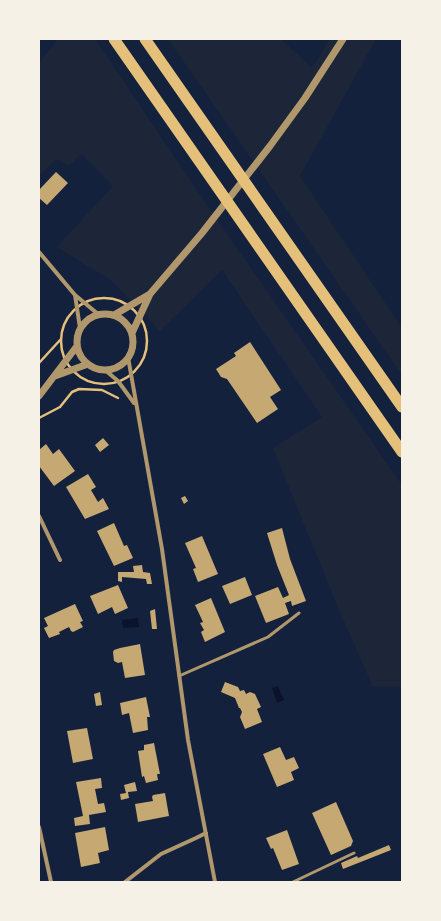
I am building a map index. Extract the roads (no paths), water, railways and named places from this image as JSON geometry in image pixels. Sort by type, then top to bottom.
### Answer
[{"type":"highway","points":[[114,39],[402,452]]},
{"type":"highway","points":[[145,39],[402,407]]},
{"type":"street","points":[[132,333],[150,294],[202,233],[270,146],[305,98],[342,39]]},
{"type":"street","points":[[39,252],[75,295],[98,314]]},
{"type":"street","points":[[114,315],[150,294]]},
{"type":"street","points":[[75,295],[80,328]]},
{"type":"street","points":[[106,313],[114,315],[122,319],[128,325],[132,333],[132,350],[122,364],[114,368],[105,370],[96,368],[88,364],[78,353],[77,337],[80,328],[84,322],[98,314],[106,313]]},
{"type":"street","points":[[39,396],[77,346]]},
{"type":"street","points":[[128,357],[162,549],[188,740],[215,882]]},
{"type":"street","points":[[55,376],[88,364]]},
{"type":"street","points":[[105,370],[118,381],[136,405]]},
{"type":"street","points":[[39,516],[60,560]]},
{"type":"street","points":[[39,826],[51,882]]},
{"type":"street","points":[[125,882],[160,854],[206,833]]},
{"type":"lane","points":[[179,676],[268,637],[299,613]]},
{"type":"lane","points":[[293,882],[354,852]]}]
